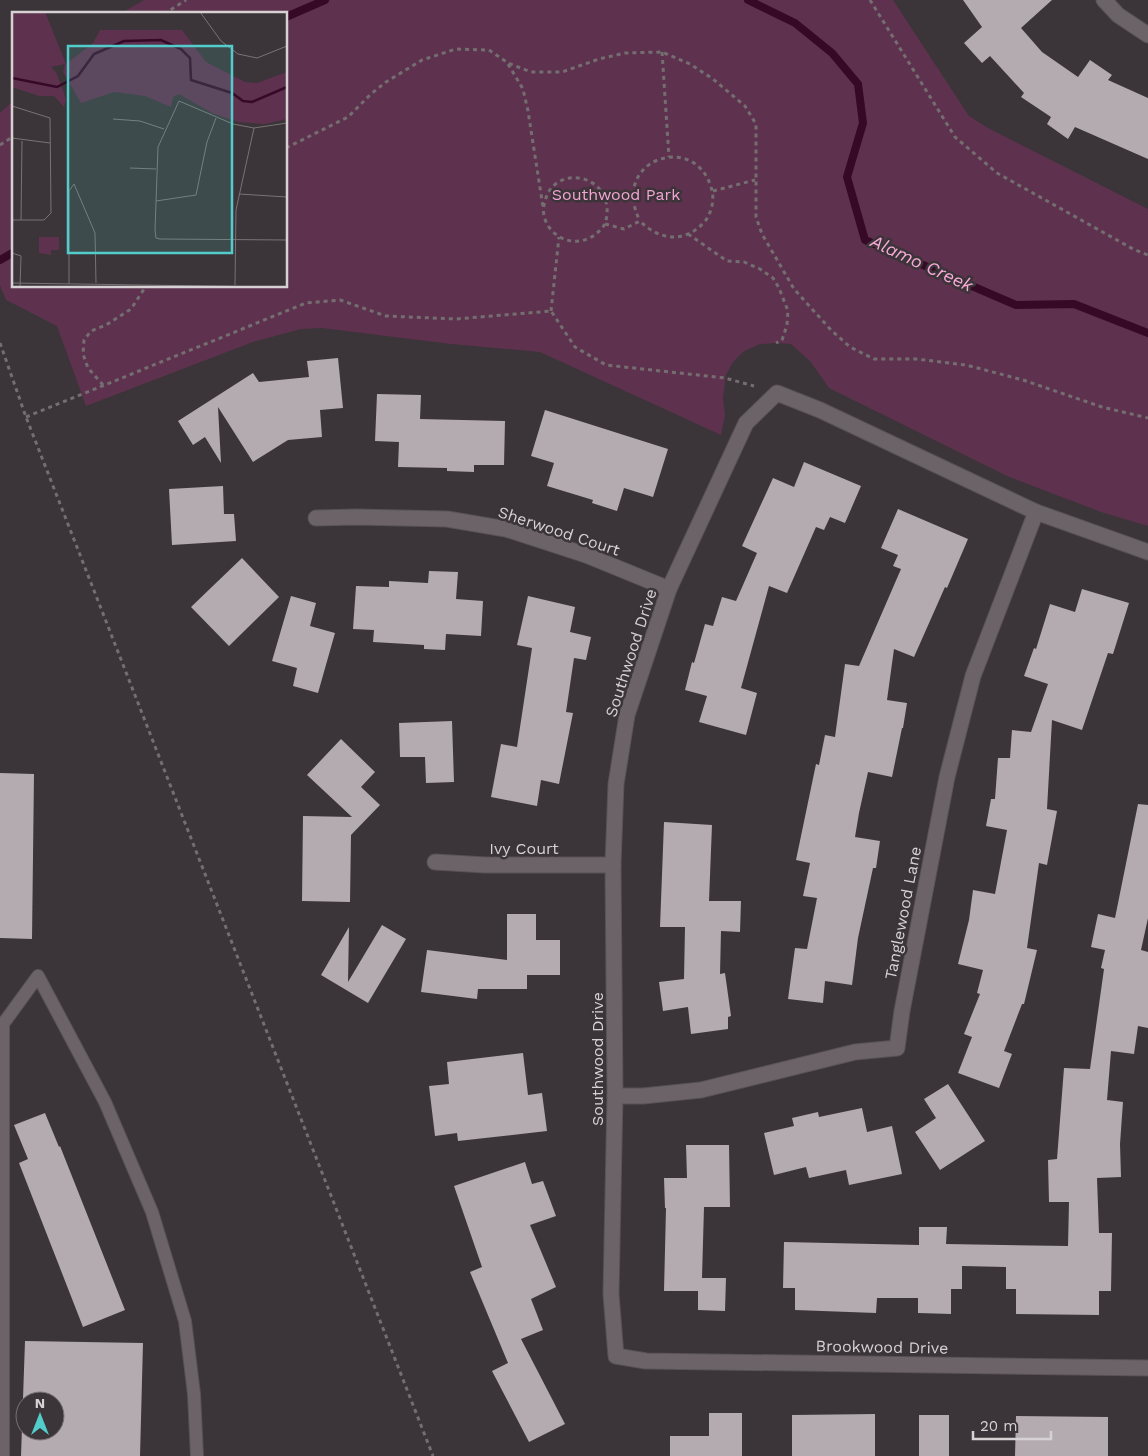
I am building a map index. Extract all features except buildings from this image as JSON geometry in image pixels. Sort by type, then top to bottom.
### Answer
[{"type":"street","points":[[1104,0],[1118,15],[1148,34]]},
{"type":"street","points":[[777,393],[836,418],[1036,512],[1148,552]]},
{"type":"street","name":"Southwood Drive","points":[[616,1356],[611,1294],[615,1096],[613,865],[616,784],[627,715],[669,589],[746,423],[777,393]]},
{"type":"street","name":"Tanglewood Lane","points":[[615,1096],[643,1096],[701,1090],[856,1052],[897,1048],[902,1011],[948,777],[972,676],[1036,512]]},
{"type":"street","name":"Sherwood Court","points":[[316,518],[447,519],[506,529],[586,555],[669,589]]},
{"type":"street","name":"Ivy Court","points":[[435,862],[485,865],[613,865]]},
{"type":"street","name":"Brookwood Drive","points":[[616,1356],[646,1361],[671,1362],[1148,1368]]},
{"type":"lane","points":[[3,1456],[3,1024],[38,976],[106,1102],[152,1212],[185,1321],[194,1394],[197,1456]]},
{"type":"path","points":[[167,12],[186,0]]},
{"type":"path","points":[[870,0],[955,137],[996,172],[1133,249],[1148,255]]},
{"type":"path","points":[[288,147],[348,117],[386,82],[422,60],[456,49],[489,50],[508,63],[531,72],[562,72],[599,59],[625,53],[662,52],[690,64],[713,79],[745,106],[756,124],[756,217],[762,234],[794,289],[831,330],[850,346],[874,359],[916,359],[966,365],[1023,380],[1102,407],[1148,418]]},
{"type":"path","points":[[662,52],[669,157]]},
{"type":"path","points":[[508,63],[523,89],[526,104],[543,210],[545,221],[551,230],[559,237],[569,241],[580,242],[591,239],[599,233],[605,224],[608,204],[598,186],[589,180],[579,177],[559,182],[550,189],[545,199],[543,210]]},
{"type":"path","points":[[0,145],[12,137]]},
{"type":"path","points":[[669,157],[690,160],[701,168],[709,179],[713,192],[708,217],[700,227],[688,234],[675,237],[662,236],[650,230],[640,221],[634,209],[632,196],[634,182],[641,171],[652,162],[669,157]]},
{"type":"path","points":[[713,192],[755,180]]},
{"type":"path","points":[[605,224],[624,229],[640,221]]},
{"type":"path","points":[[688,234],[727,261],[744,262],[760,269],[773,278],[788,311],[787,325],[782,340],[776,343]]},
{"type":"path","points":[[559,237],[551,311],[575,346],[606,365],[725,378],[777,393]]},
{"type":"path","points":[[103,385],[88,368],[83,354],[84,340],[91,331],[106,326],[131,309],[145,288]]},
{"type":"path","points":[[26,416],[306,303],[340,300],[386,316],[456,320],[551,311]]},
{"type":"path","points":[[0,343],[26,416],[433,1456]]},
{"type":"green space","name":"Southwood Park","points":[[144,0],[893,0],[969,116],[988,128],[1148,209],[1148,526],[1101,512],[1007,476],[829,388],[810,361],[791,344],[760,344],[744,351],[733,362],[726,375],[723,398],[725,415],[721,435],[540,352],[451,344],[322,328],[301,329],[253,342],[86,406],[57,326],[6,300],[0,285],[0,113],[12,102],[12,288],[288,288],[288,12],[123,12]]},
{"type":"waterway","name":"Alamo Creek","points":[[288,16],[325,0]]},
{"type":"waterway","name":"Alamo Creek","points":[[748,0],[795,23],[832,53],[858,84],[863,123],[847,177],[865,240],[1016,305],[1074,304],[1148,333]]},
{"type":"waterway","name":"Alamo Creek","points":[[0,260],[12,253]]}]
